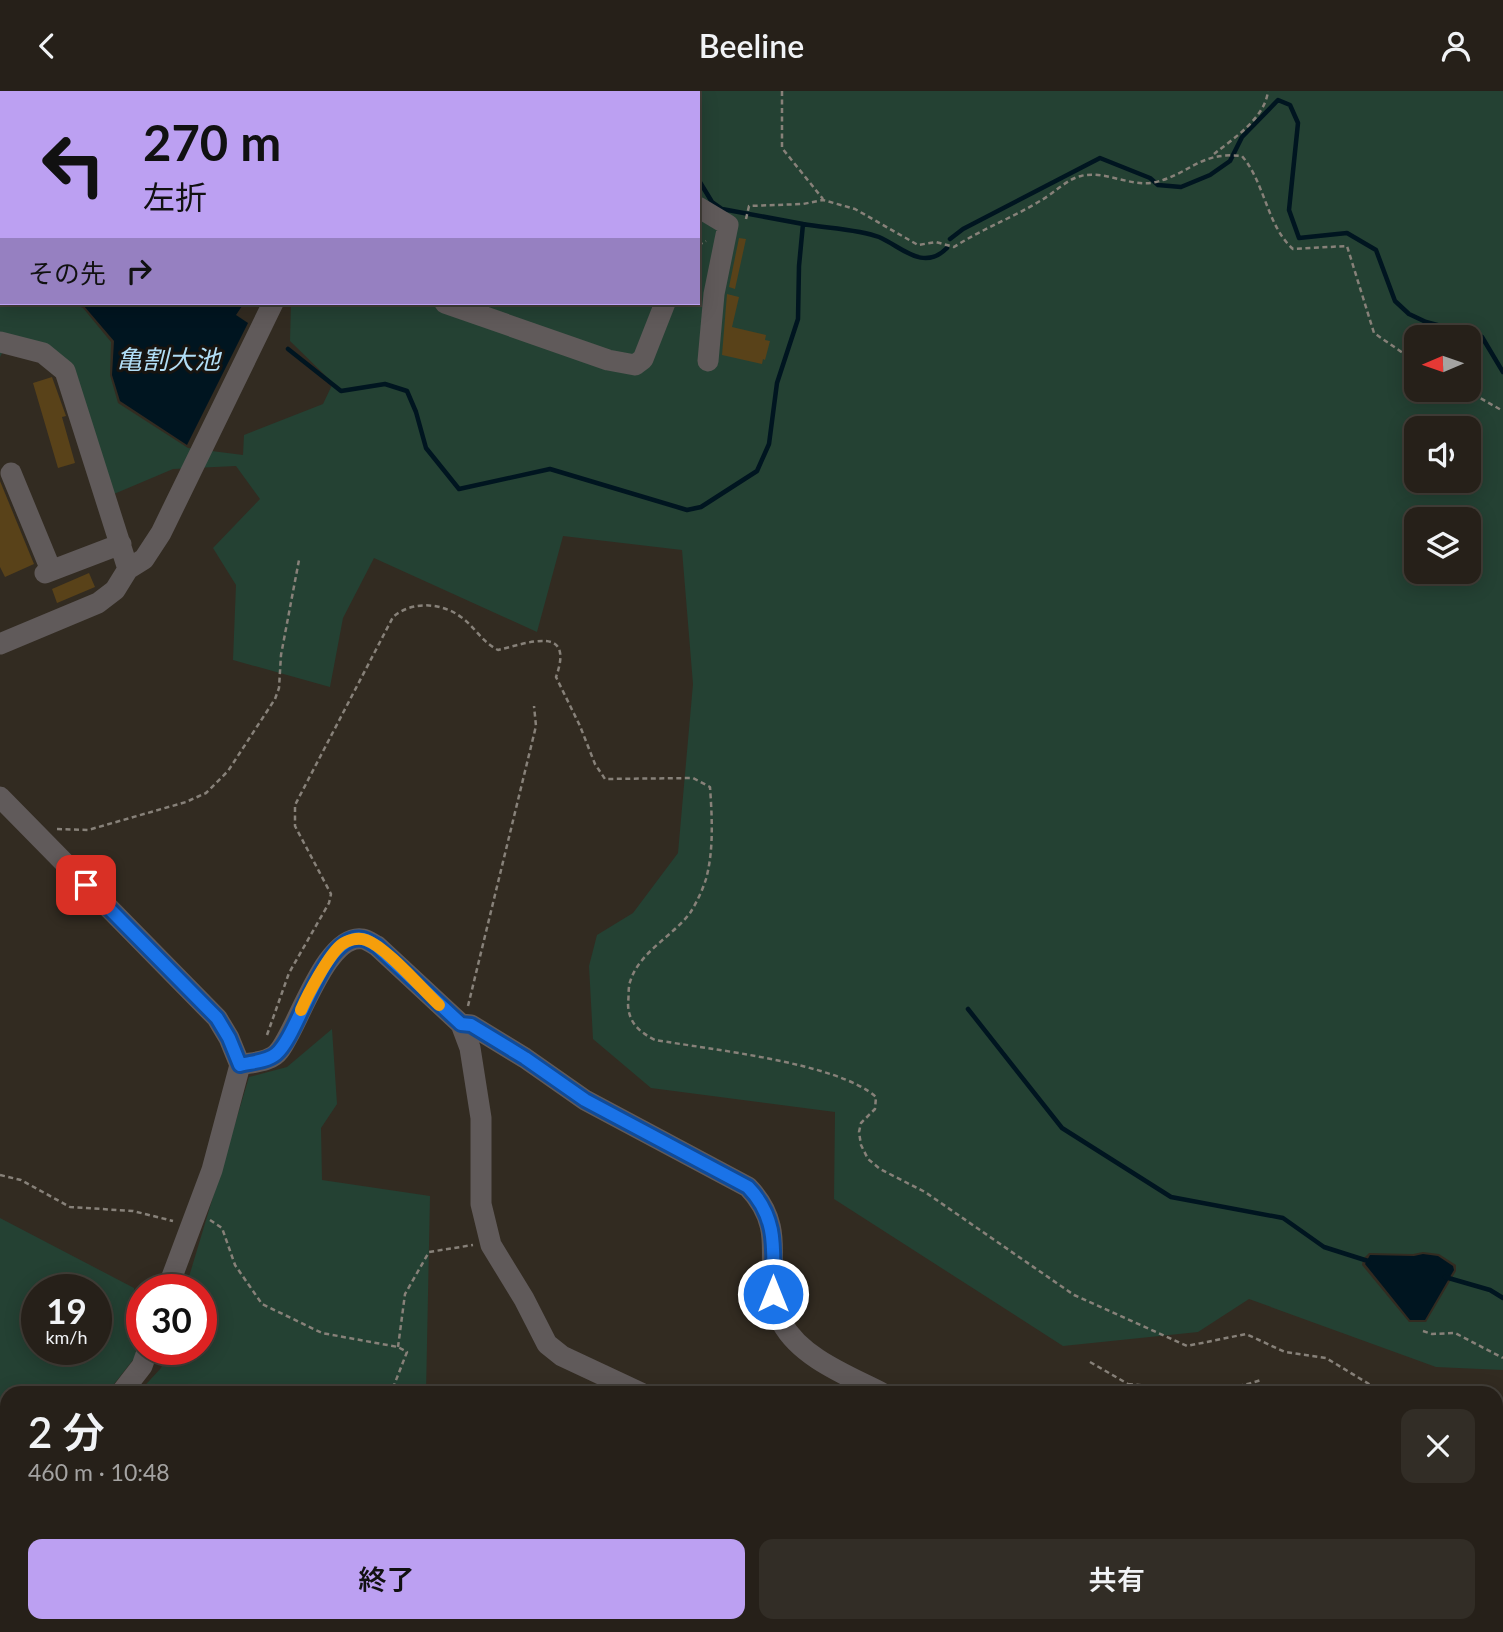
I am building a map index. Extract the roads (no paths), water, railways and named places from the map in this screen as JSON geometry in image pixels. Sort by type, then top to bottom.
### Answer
[{"type":"street","points":[[700,208],[728,225],[706,292],[708,361]]},
{"type":"street","points":[[0,644],[98,603],[116,590],[128,569],[144,559],[162,533],[272,305]]},
{"type":"street","points":[[450,305],[626,365],[635,365],[643,359],[664,305]]},
{"type":"street","points":[[0,342],[43,353],[65,371],[128,569]]},
{"type":"street","points":[[11,473],[48,572],[121,544]]},
{"type":"street","points":[[0,797],[217,1018],[248,1063]]},
{"type":"street","points":[[248,1063],[269,1059],[279,1052],[311,989],[340,946],[354,939],[364,939],[377,946],[461,1024],[470,1048],[481,1118],[481,1204],[491,1245],[524,1299],[547,1344],[562,1356],[627,1386]]},
{"type":"street","points":[[461,1024],[471,1025],[525,1058],[585,1100],[748,1187],[762,1201],[771,1221],[773,1294],[782,1323],[798,1343],[837,1370],[868,1386]]},
{"type":"street","points":[[173,1274],[248,1063]]},
{"type":"street","points":[[126,1386],[142,1365]]},
{"type":"water","name":"亀割大池","points":[[81,305],[243,305],[236,315],[248,323],[187,445],[120,401],[112,375],[114,341]]},
{"type":"water","points":[[1370,1255],[1438,1256],[1453,1266],[1454,1270],[1425,1320],[1410,1320],[1365,1264]]},
{"type":"waterway","points":[[950,239],[963,229],[1100,158],[1150,178],[1158,185],[1181,187],[1210,175],[1230,161],[1242,137],[1278,100],[1290,105],[1298,123],[1289,210],[1299,238],[1347,233],[1376,250],[1395,301],[1409,314],[1426,322],[1482,337],[1503,372]]},
{"type":"waterway","points":[[700,182],[712,202],[722,209],[803,224]]},
{"type":"waterway","points":[[288,349],[341,391],[385,384],[407,391],[426,448],[459,489],[550,469],[687,510],[701,507],[757,471],[769,444],[777,383],[798,319],[803,224],[871,234],[921,258],[938,255],[947,248]]},
{"type":"waterway","points":[[968,1009],[1062,1128],[1171,1197],[1283,1218],[1324,1247],[1368,1261]]},
{"type":"waterway","points":[[1445,1277],[1490,1290],[1503,1298]]}]
